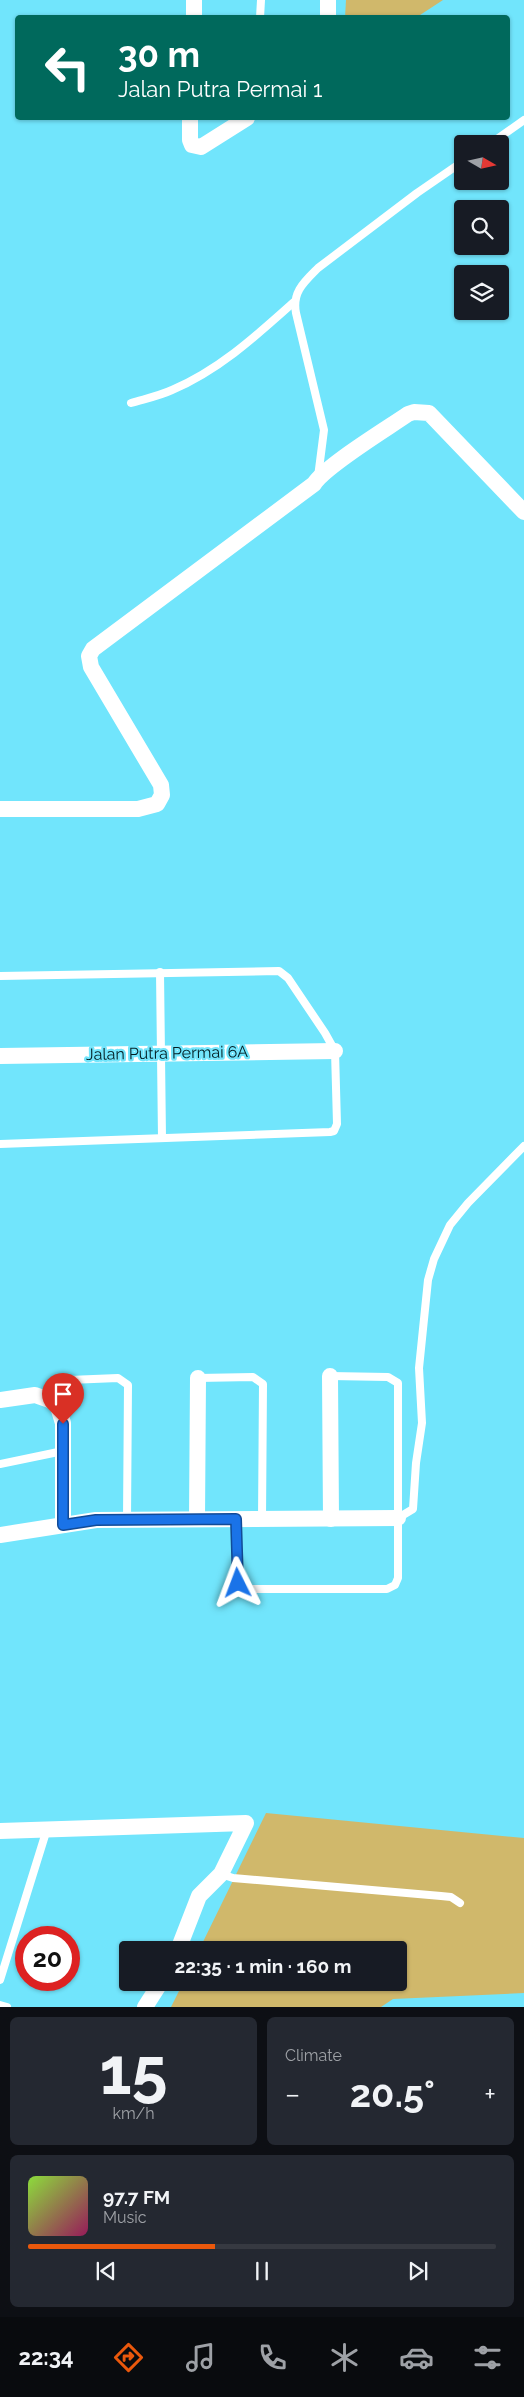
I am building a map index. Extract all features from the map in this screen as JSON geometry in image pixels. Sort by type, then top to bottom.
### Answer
[{"type":"street","points":[[194,0],[194,15]]},
{"type":"street","points":[[328,0],[328,15]]},
{"type":"street","points":[[190,120],[190,140],[192,145],[201,147],[244,120]]},
{"type":"street","points":[[0,809],[138,809],[157,804],[162,795],[161,785],[91,667],[90,653],[314,484],[317,478],[408,414],[429,413],[524,512]]},
{"type":"street","name":"Jalan Putra Permai 6A","points":[[0,1056],[335,1051]]},
{"type":"street","points":[[330,1376],[331,1519]]},
{"type":"street","points":[[197,1519],[198,1378]]},
{"type":"street","points":[[0,1400],[35,1395],[52,1401],[60,1411],[63,1451],[63,1525]]},
{"type":"street","points":[[0,1535],[96,1520],[398,1518]]},
{"type":"street","points":[[0,1831],[246,1823],[221,1874],[199,1896],[182,1941]]},
{"type":"street","points":[[145,2007],[155,1991]]},
{"type":"lane","points":[[260,15],[261,0]]},
{"type":"lane","points":[[503,135],[524,120]]},
{"type":"lane","points":[[131,402],[171,391],[212,370],[294,302],[299,289],[318,268],[454,168]]},
{"type":"lane","points":[[294,302],[324,430],[317,478]]},
{"type":"lane","points":[[0,976],[279,971],[288,978],[326,1033],[335,1051],[337,1124],[334,1131],[0,1144]]},
{"type":"lane","points":[[160,972],[162,1138]]},
{"type":"lane","points":[[398,1518],[413,1509],[416,1462],[423,1413],[419,1368],[428,1280],[434,1259],[450,1225],[524,1146]]},
{"type":"lane","points":[[236,1519],[236,1579],[240,1587],[248,1590],[391,1588],[398,1578],[398,1383],[388,1376],[330,1376]]},
{"type":"lane","points":[[198,1378],[253,1377],[260,1380],[263,1384],[262,1519]]},
{"type":"lane","points":[[60,1411],[62,1390],[69,1380],[118,1378],[128,1385],[127,1519]]},
{"type":"lane","points":[[0,1464],[63,1451]]},
{"type":"lane","points":[[0,1980],[47,1828]]},
{"type":"lane","points":[[221,1874],[233,1878],[451,1897],[460,1903]]},
{"type":"lane","points":[[0,2005],[7,2007]]},
{"type":"shaded area","points":[[346,0],[443,0],[420,15],[345,15]]},
{"type":"shaded area","points":[[266,1813],[524,1838],[524,1993],[393,1999],[381,2007],[171,2007],[179,1991],[407,1991],[407,1941],[203,1941]]},
{"type":"route","points":[[63,1424],[63,1525],[96,1520],[124,1519],[236,1519],[236,1579],[238,1583]]}]
